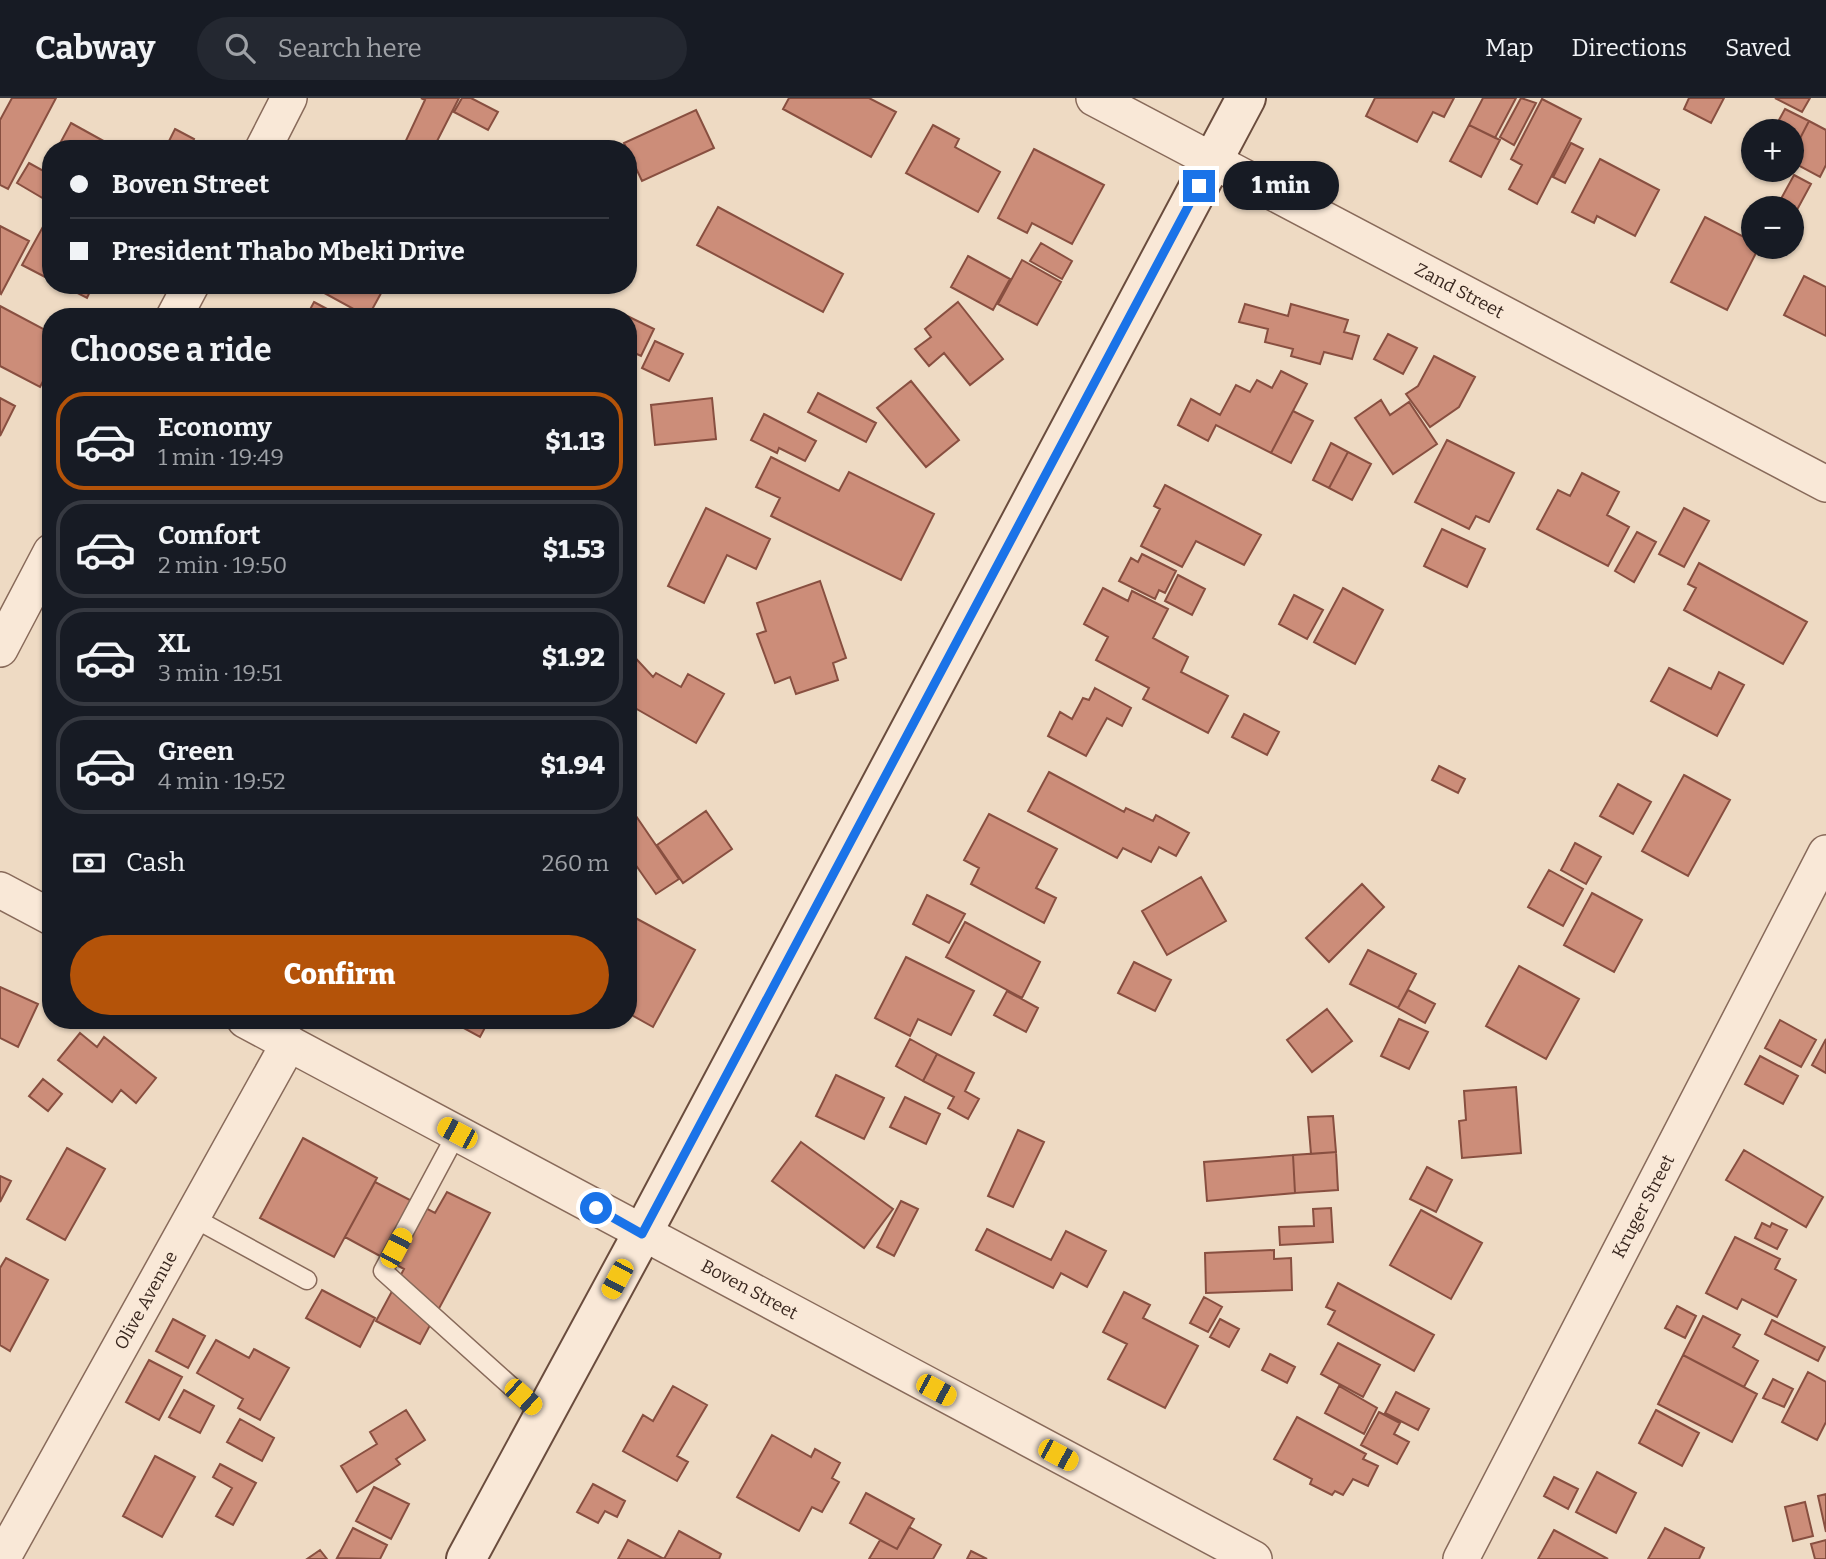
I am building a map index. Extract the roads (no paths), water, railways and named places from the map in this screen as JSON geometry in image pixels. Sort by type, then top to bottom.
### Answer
[{"type":"street","points":[[268,140],[289,98]]},
{"type":"street","name":"Zand Street","points":[[1094,98],[1826,484]]},
{"type":"street","points":[[466,1559],[642,1234],[1246,98]]},
{"type":"street","points":[[0,649],[42,569]]},
{"type":"street","name":"Kruger Street","points":[[1461,1559],[1826,853]]},
{"type":"street","points":[[0,890],[42,912]]},
{"type":"street","name":"Boven Street","points":[[262,1029],[1254,1559]]},
{"type":"street","name":"Olive Avenue","points":[[2,1559],[289,1044]]},
{"type":"lane","points":[[457,1133],[383,1270],[543,1415]]},
{"type":"lane","points":[[192,1217],[307,1280]]}]
